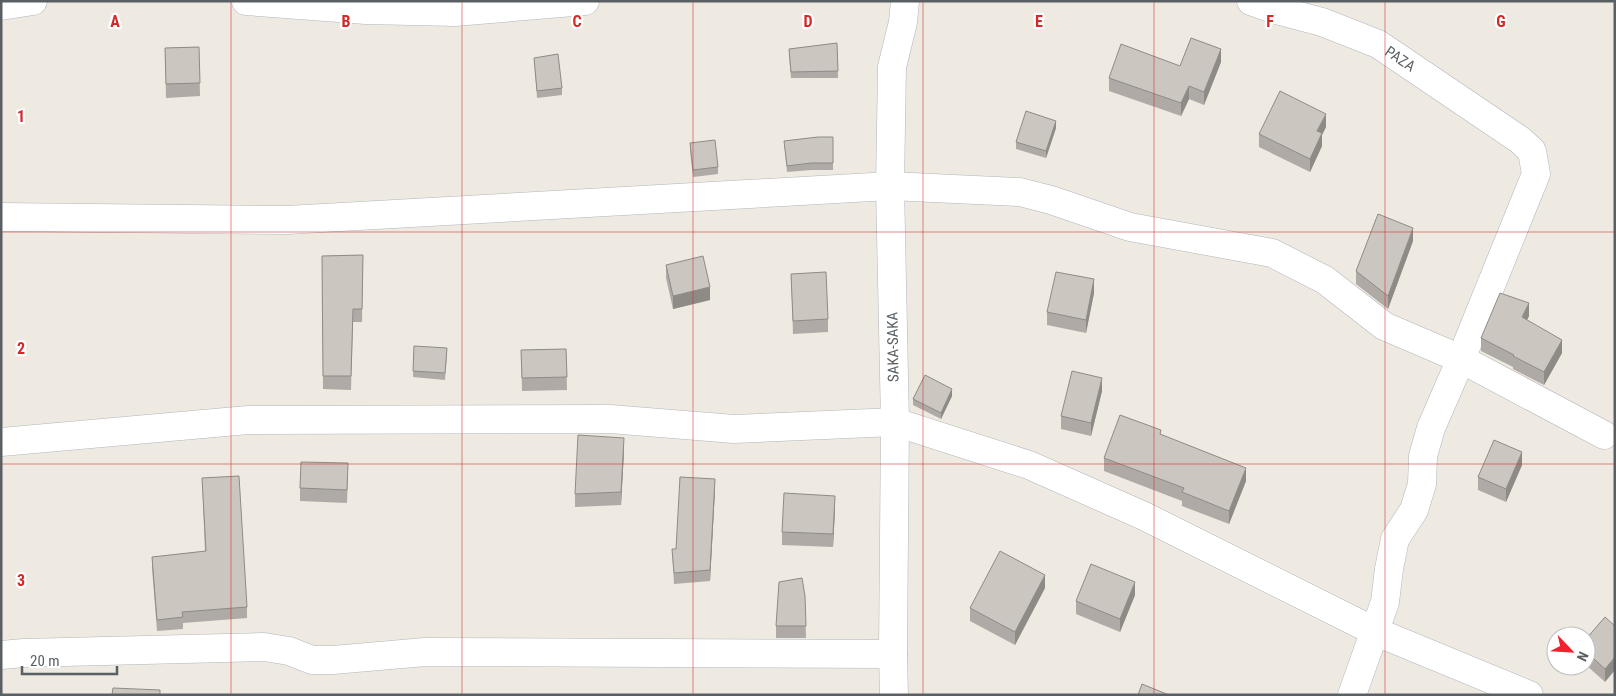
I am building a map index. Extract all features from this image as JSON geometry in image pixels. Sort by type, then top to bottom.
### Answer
[{"type":"street","points":[[1,6],[33,1]]},
{"type":"street","points":[[246,1],[366,10],[456,12],[585,1]]},
{"type":"street","name":"SAKA-SAKA","points":[[894,695],[895,422],[890,186],[892,67],[903,22],[905,1]]},
{"type":"street","name":"PAZA","points":[[1251,1],[1322,22],[1378,44],[1520,140],[1532,152],[1536,174],[1461,359]]},
{"type":"street","points":[[1,217],[287,220],[890,186],[1020,192],[1051,200],[1130,227],[1272,254],[1325,280],[1384,326],[1461,359],[1604,435]]},
{"type":"street","points":[[1352,695],[1385,602],[1395,539],[1414,510],[1422,484],[1423,456],[1431,428],[1461,359]]},
{"type":"street","points":[[1,442],[248,420],[610,419],[734,429],[895,422],[1038,469],[1144,516],[1374,631],[1529,695]]},
{"type":"street","points":[[1,655],[264,647],[289,651],[312,660],[424,652],[893,654]]},
{"type":"building","points":[[1191,38],[1221,49],[1204,92],[1189,86],[1181,103],[1109,78],[1121,44],[1180,66]]},
{"type":"building","points":[[837,43],[838,71],[791,72],[789,49]]},
{"type":"building","points":[[199,47],[200,83],[166,84],[165,48]]},
{"type":"building","points":[[558,54],[562,88],[537,91],[534,58]]},
{"type":"building","points":[[1280,91],[1326,114],[1317,131],[1322,133],[1310,159],[1259,134]]},
{"type":"building","points":[[1026,111],[1056,121],[1046,151],[1016,142]]},
{"type":"building","points":[[833,137],[833,163],[787,166],[784,141]]},
{"type":"building","points":[[715,140],[718,167],[693,170],[690,143]]},
{"type":"building","points":[[1378,214],[1413,228],[1388,296],[1356,271]]},
{"type":"building","points":[[363,255],[362,309],[353,309],[351,376],[323,376],[322,256]]},
{"type":"building","points":[[703,256],[710,287],[673,296],[666,265]]},
{"type":"building","points":[[826,272],[828,319],[793,321],[791,274]]},
{"type":"building","points":[[1056,272],[1094,279],[1086,320],[1047,312]]},
{"type":"building","points":[[1500,293],[1529,303],[1522,317],[1562,340],[1544,372],[1481,338]]},
{"type":"building","points":[[414,346],[447,348],[445,373],[413,371]]},
{"type":"building","points":[[566,349],[567,377],[522,378],[521,350]]},
{"type":"building","points":[[1072,371],[1102,378],[1091,423],[1061,416]]},
{"type":"building","points":[[925,375],[952,389],[941,413],[913,399]]},
{"type":"building","points":[[1120,415],[1161,430],[1160,434],[1246,468],[1229,511],[1182,492],[1184,488],[1104,458]]},
{"type":"building","points":[[578,435],[624,438],[621,492],[575,494]]},
{"type":"building","points":[[1494,440],[1522,452],[1506,489],[1478,477]]},
{"type":"building","points":[[301,462],[348,463],[347,490],[300,488]]},
{"type":"building","points":[[239,476],[247,607],[182,612],[183,617],[157,620],[152,557],[206,551],[202,478]]},
{"type":"building","points":[[680,477],[715,479],[710,570],[674,573],[672,549],[676,549]]},
{"type":"building","points":[[784,493],[835,496],[833,534],[782,532]]},
{"type":"building","points":[[1000,551],[1045,575],[1015,632],[970,608]]},
{"type":"building","points":[[1091,564],[1135,582],[1120,619],[1076,601]]},
{"type":"building","points":[[802,578],[806,626],[776,626],[779,582]]},
{"type":"building","points":[[1605,617],[1615,626],[1615,657],[1605,669],[1596,661],[1596,627]]},
{"type":"building","points":[[1142,684],[1169,695],[1138,695]]},
{"type":"building","points":[[113,688],[160,690],[160,695],[112,695]]}]
